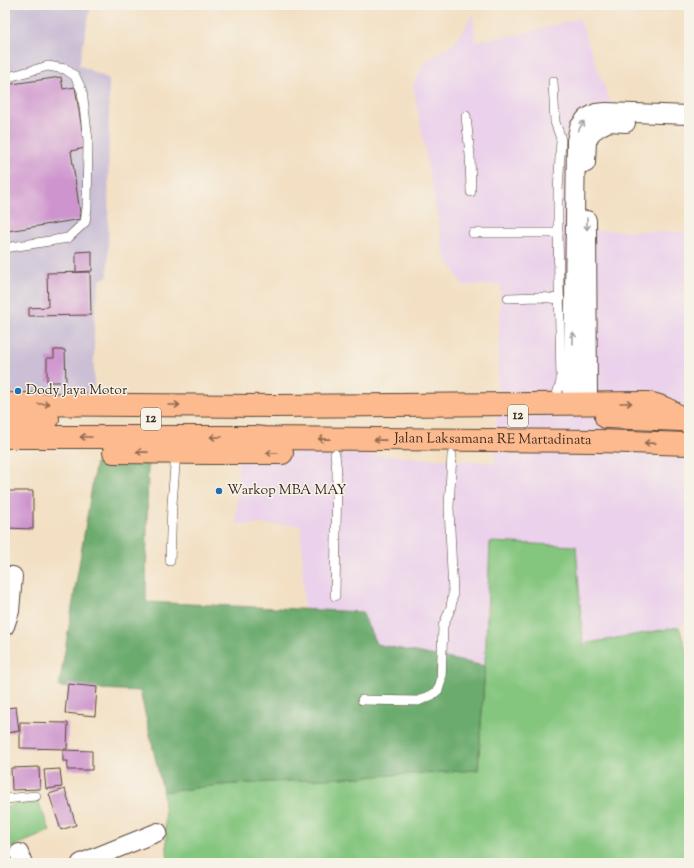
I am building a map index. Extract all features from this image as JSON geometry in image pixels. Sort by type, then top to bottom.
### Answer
[{"type":"highway","points":[[5,404],[281,406],[647,403],[659,405],[669,409],[687,421]]},
{"type":"highway","name":"Jalan Laksamana RE Martadinata","points":[[297,429],[347,419],[448,416],[590,416],[687,421]]},
{"type":"highway","name":"12","points":[[5,419],[297,429]]},
{"type":"highway","name":"Jalan Laksamana RE Martadinata","points":[[297,429],[576,441],[598,440],[689,444]]},
{"type":"highway","name":"12","points":[[5,437],[254,437],[297,429]]},
{"type":"highway","points":[[5,450],[452,455],[515,454],[541,450],[576,441]]},
{"type":"street","points":[[571,403],[573,377],[576,141],[579,127],[586,118],[596,113],[606,112],[689,115]]},
{"type":"street","points":[[571,403],[587,141],[592,132],[609,122],[689,125]]},
{"type":"street","points":[[5,576],[13,576],[10,611],[5,626]]},
{"type":"street","points":[[81,863],[158,832]]},
{"type":"lane","points":[[5,78],[48,66],[65,69],[75,76],[82,91],[88,140],[88,208],[85,222],[68,238],[5,248]]},
{"type":"lane","points":[[553,81],[554,122],[561,140],[558,191],[561,381],[571,403]]},
{"type":"lane","points":[[466,116],[470,154],[471,192]]},
{"type":"lane","points":[[473,233],[558,233]]},
{"type":"lane","points":[[508,298],[539,297],[560,299]]},
{"type":"lane","points":[[170,561],[176,453]]},
{"type":"lane","points":[[335,596],[336,454]]},
{"type":"lane","points":[[362,700],[418,701],[432,696],[438,690],[441,681],[443,626],[451,607],[453,594],[449,507],[452,455]]},
{"type":"lane","points":[[5,798],[36,796]]},
{"type":"shaded area","points":[[5,5],[91,5],[79,65],[109,79],[108,276],[100,280],[95,310],[94,394],[5,394]]},
{"type":"shaded area","points":[[473,14],[475,41],[522,34],[579,18],[610,102],[579,112],[567,128],[566,230],[689,232],[689,622],[679,627],[582,644],[576,546],[490,542],[485,666],[375,644],[361,612],[304,609],[301,525],[236,524],[239,446],[495,463],[501,284],[463,286],[444,253],[413,85],[425,62],[454,44]]},
{"type":"green space","points":[[148,459],[146,602],[362,612],[376,644],[485,666],[478,770],[220,785],[163,792],[140,691],[59,687],[96,462]]},
{"type":"green space","points":[[490,542],[576,546],[583,644],[679,627],[689,659],[689,863],[168,863],[163,792],[220,785],[478,770],[485,666]]},
{"type":"green space","points":[[36,796],[50,831],[5,850],[5,808]]},
{"type":"building","points":[[61,77],[63,89],[75,87],[85,148],[71,151],[81,219],[8,231],[5,210],[5,85]]},
{"type":"building","points":[[92,251],[92,271],[76,272],[76,252]]},
{"type":"building","points":[[90,272],[91,315],[29,316],[29,308],[48,307],[47,273]]},
{"type":"building","points":[[54,350],[65,350],[66,382],[47,382],[47,358],[54,358]]},
{"type":"building","points":[[5,491],[33,491],[33,529],[5,528]]},
{"type":"building","points":[[68,684],[97,687],[95,716],[65,713]]},
{"type":"building","points":[[16,707],[19,731],[7,733],[5,708]]},
{"type":"building","points":[[20,722],[68,723],[67,749],[20,748]]},
{"type":"building","points":[[63,750],[92,751],[92,770],[67,770],[68,761],[63,761]]},
{"type":"building","points":[[5,753],[8,774],[5,775]]},
{"type":"building","points":[[39,767],[40,789],[12,790],[11,768]]},
{"type":"building","points":[[60,769],[62,787],[46,789],[44,770]]},
{"type":"building","points":[[65,789],[76,825],[61,830],[49,794]]},
{"type":"place","name":"Dody Jaya Motor","points":[[18,391]]},
{"type":"place","name":"Warkop MBA MAY","points":[[219,491]]}]
